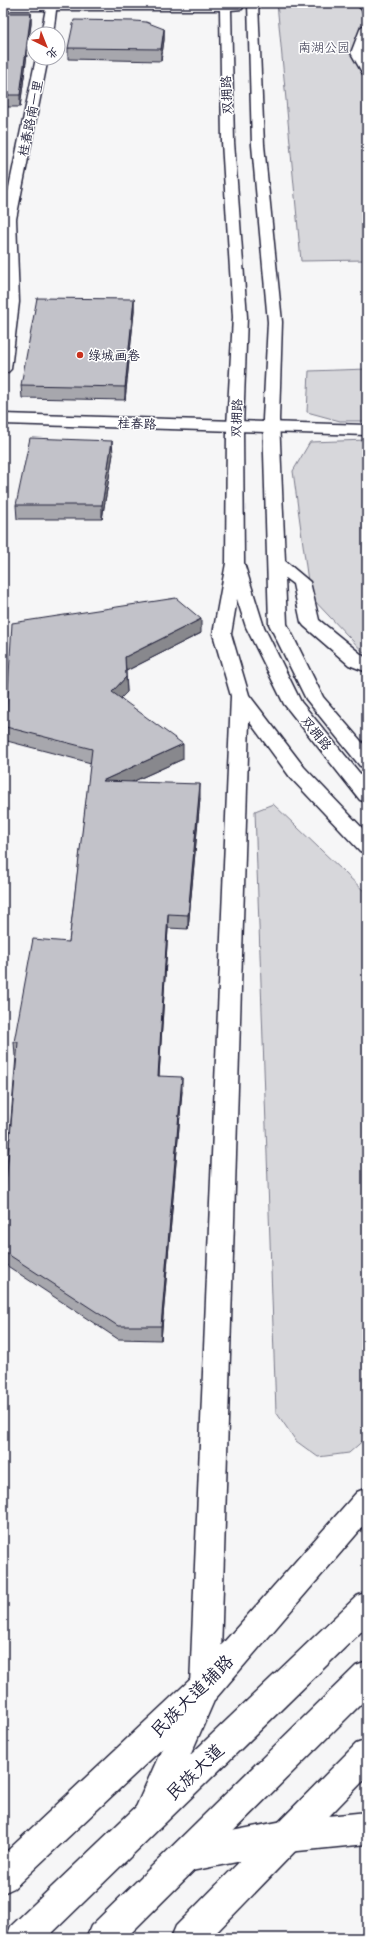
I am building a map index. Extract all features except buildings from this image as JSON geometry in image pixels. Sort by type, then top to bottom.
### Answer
[{"type":"main road","points":[[361,3],[367,9]]},
{"type":"main road","points":[[3,7],[253,8]]},
{"type":"main road","points":[[3,14],[52,8]]},
{"type":"main road","points":[[49,26],[52,8]]},
{"type":"main road","name":"双拥路","points":[[224,8],[228,142],[240,317],[235,427],[235,563],[255,627],[293,704],[367,795]]},
{"type":"main road","name":"双拥路","points":[[253,8],[258,145],[275,322],[271,428],[278,624],[315,699],[367,761]]},
{"type":"main road","points":[[367,27],[357,53],[367,72]]},
{"type":"main road","name":"桂春路南一里","points":[[3,369],[7,302],[6,218],[40,66]]},
{"type":"main road","name":"桂春路","points":[[3,419],[367,430]]},
{"type":"main road","points":[[275,562],[300,582],[310,622],[356,661],[367,666]]},
{"type":"main road","points":[[147,1818],[205,1687],[240,696],[222,634],[235,563]]},
{"type":"main road","points":[[240,696],[297,772],[367,846]]},
{"type":"main road","name":"民族大道辅路","points":[[3,1877],[205,1687],[367,1501]]},
{"type":"main road","name":"民族大道","points":[[23,1938],[367,1606]]},
{"type":"main road","points":[[103,1938],[367,1677]]},
{"type":"main road","points":[[188,1938],[367,1755]]},
{"type":"main road","points":[[186,1856],[288,1836],[367,1828]]},
{"type":"green space","name":"南湖公园","points":[[277,3],[367,3],[367,260],[301,261]]},
{"type":"green space","points":[[367,369],[367,421],[340,421],[307,412],[309,371]]},
{"type":"green space","points":[[367,440],[367,656],[310,596],[293,471],[310,442]]},
{"type":"green space","points":[[273,804],[367,894],[367,1437],[349,1453],[318,1457],[296,1441],[276,1412],[255,811]]},
{"type":"place","name":"绿城画卷","points":[[80,355]]}]
